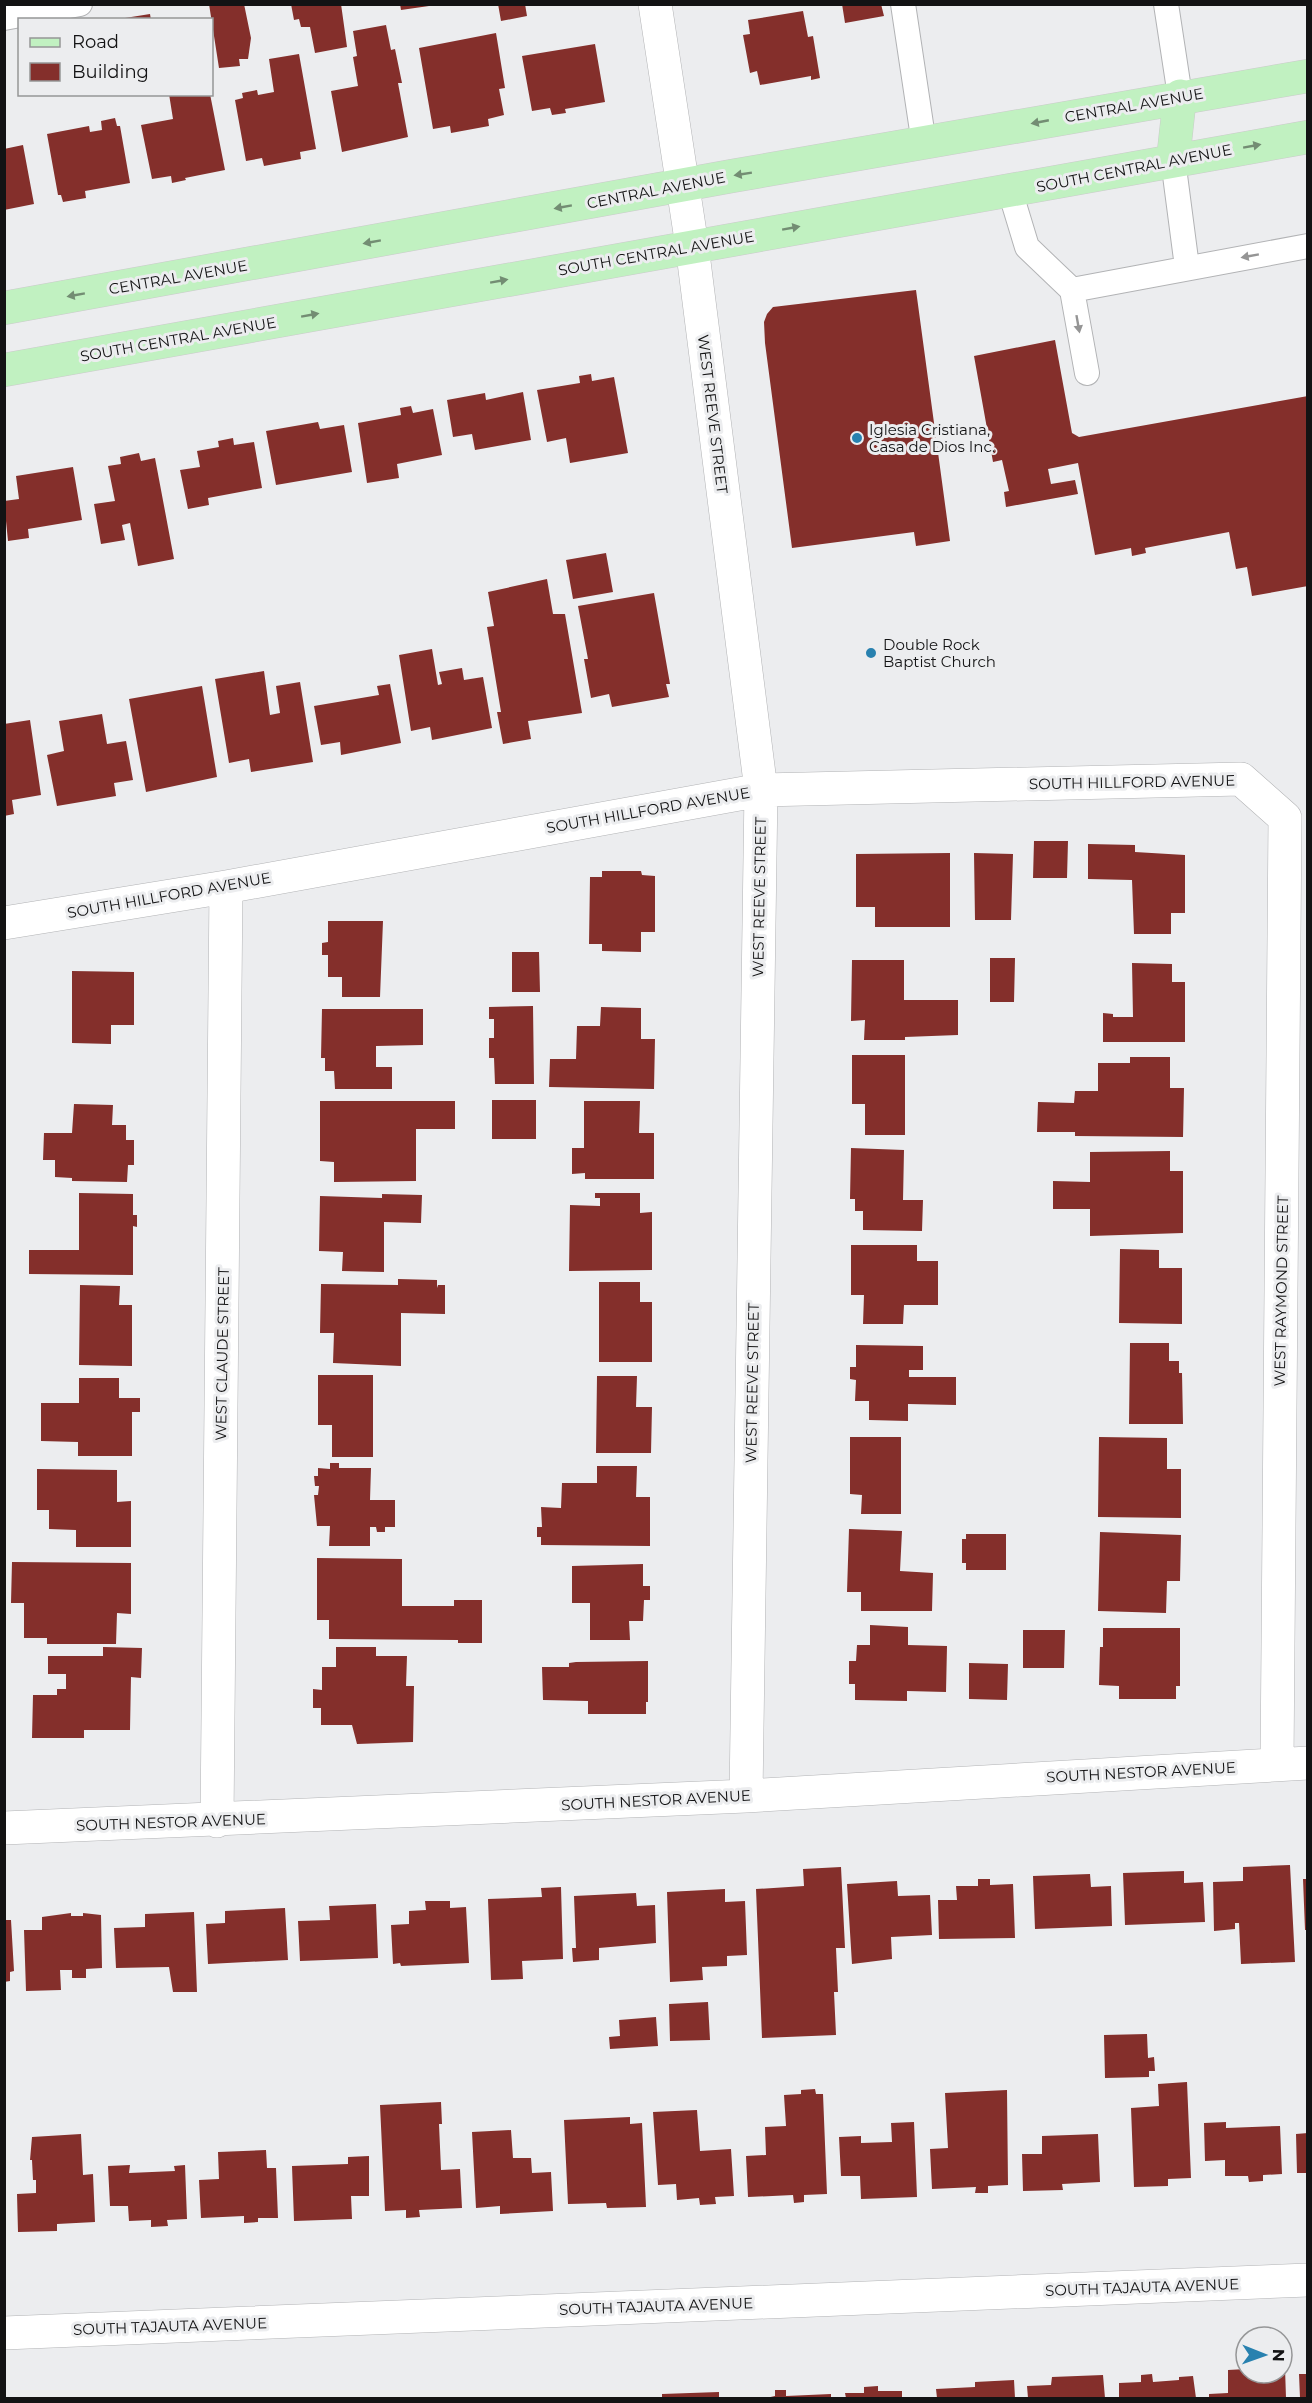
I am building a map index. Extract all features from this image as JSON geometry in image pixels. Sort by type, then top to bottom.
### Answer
[{"type":"main road","name":"CENTRAL AVENUE","points":[[4,308],[683,185],[924,144],[1180,96],[1308,76]]},
{"type":"main road","points":[[1173,160],[1180,96]]},
{"type":"main road","name":"SOUTH CENTRAL AVENUE","points":[[4,370],[1308,137]]},
{"type":"street","name":"WEST REEVE STREET","points":[[655,4],[692,246],[761,790],[746,1796]]},
{"type":"street","name":"SOUTH HILLFORD AVENUE","points":[[4,923],[226,886],[761,790],[1240,779],[1284,818]]},
{"type":"street","name":"WEST RAYMOND STREET","points":[[1284,818],[1292,1763]]},
{"type":"street","name":"WEST CLAUDE STREET","points":[[218,1821],[226,886]]},
{"type":"street","name":"SOUTH NESTOR AVENUE","points":[[4,1828],[218,1821],[746,1796],[1292,1763]]},
{"type":"street","name":"SOUTH TAJAUTA AVENUE","points":[[4,2333],[1308,2280]]},
{"type":"lane","points":[[4,18],[80,4]]},
{"type":"lane","points":[[903,4],[924,144]]},
{"type":"lane","points":[[1166,4],[1180,96]]},
{"type":"lane","points":[[1173,160],[1187,267]]},
{"type":"lane","points":[[1010,192],[1027,247],[1072,290],[1087,373]]},
{"type":"lane","points":[[1072,290],[1308,246]]},
{"type":"building","points":[[209,4],[244,4],[251,38],[248,59],[239,59],[240,66],[219,68]]},
{"type":"building","points":[[291,4],[341,4],[347,47],[315,53],[310,27],[301,27],[299,19],[294,20]]},
{"type":"building","points":[[400,4],[429,4],[429,6],[401,10]]},
{"type":"building","points":[[498,4],[525,4],[527,16],[501,21]]},
{"type":"building","points":[[842,4],[881,4],[884,16],[845,23]]},
{"type":"building","points":[[803,11],[808,37],[813,36],[820,78],[811,80],[811,76],[760,85],[757,71],[750,73],[743,35],[750,34],[748,20]]},
{"type":"building","points":[[150,14],[151,18],[125,18]]},
{"type":"building","points":[[386,25],[391,50],[395,49],[402,83],[398,83],[408,137],[342,152],[331,91],[358,86],[353,57],[357,56],[353,31]]},
{"type":"building","points":[[496,33],[505,88],[499,89],[504,115],[488,119],[489,126],[451,133],[450,126],[433,129],[419,48]]},
{"type":"building","points":[[595,44],[605,102],[565,109],[566,113],[552,115],[550,108],[532,111],[522,56]]},
{"type":"building","points":[[299,54],[316,149],[300,152],[301,159],[264,166],[262,158],[246,161],[235,100],[243,98],[242,93],[257,90],[258,95],[274,92],[269,59]]},
{"type":"building","points":[[169,96],[210,96],[225,170],[172,183],[171,176],[152,179],[141,125],[173,119]]},
{"type":"building","points":[[115,118],[117,126],[120,126],[130,183],[85,191],[86,198],[63,202],[61,195],[58,195],[47,134],[89,126],[90,132],[102,130],[101,121]]},
{"type":"building","points":[[23,145],[34,204],[4,210],[4,149]]},
{"type":"building","name":"Iglesia Cristiana, Casa de Dios Inc.","points":[[916,290],[950,541],[916,546],[914,532],[792,548],[765,343],[764,322],[767,314],[773,307]]},
{"type":"building","points":[[1055,340],[1072,433],[1079,437],[1308,396],[1308,586],[1252,596],[1247,567],[1236,569],[1229,532],[1145,548],[1146,553],[1132,556],[1131,548],[1095,555],[1078,463],[1048,469],[1051,484],[1075,480],[1078,494],[1006,507],[1004,492],[1009,491],[1002,460],[993,462],[974,356]]},
{"type":"building","points":[[591,374],[592,381],[614,377],[628,453],[570,463],[566,438],[547,442],[537,390],[580,383],[579,376]]},
{"type":"building","points":[[523,392],[531,440],[475,450],[472,434],[453,437],[447,400],[485,393],[486,400]]},
{"type":"building","points":[[411,406],[413,413],[433,409],[442,455],[397,464],[399,478],[367,483],[358,423],[401,415],[400,408]]},
{"type":"building","points":[[318,422],[320,429],[344,425],[352,472],[276,485],[266,431]]},
{"type":"building","points":[[233,438],[234,445],[254,442],[262,488],[208,498],[209,505],[188,509],[180,470],[200,467],[197,451],[219,447],[218,441]]},
{"type":"building","points":[[139,453],[141,461],[155,458],[174,559],[138,566],[130,523],[122,525],[125,540],[101,544],[94,504],[115,501],[108,466],[121,464],[120,457]]},
{"type":"building","points":[[73,467],[82,520],[28,529],[29,538],[8,541],[4,501],[19,499],[16,476]]},
{"type":"building","points":[[606,553],[613,592],[573,599],[566,560]]},
{"type":"building","points":[[547,579],[553,614],[565,614],[582,713],[528,721],[531,739],[503,744],[497,712],[501,712],[487,627],[494,626],[488,592]]},
{"type":"building","points":[[654,593],[670,684],[666,684],[669,697],[612,707],[609,694],[591,698],[584,659],[588,659],[578,606]]},
{"type":"building","points":[[432,649],[438,685],[442,684],[439,672],[462,668],[464,680],[483,677],[492,728],[432,740],[430,727],[411,731],[399,655]]},
{"type":"building","points":[[264,671],[270,715],[280,713],[276,686],[300,682],[313,762],[251,772],[249,759],[229,763],[215,679]]},
{"type":"building","points":[[390,684],[401,743],[341,755],[340,742],[321,745],[314,706],[379,695],[377,686]]},
{"type":"building","points":[[202,686],[217,777],[146,792],[129,699]]},
{"type":"building","points":[[102,714],[107,744],[126,741],[133,780],[114,783],[116,796],[57,806],[47,755],[64,751],[59,721]]},
{"type":"building","points":[[30,720],[41,795],[12,800],[14,814],[4,816],[4,724]]},
{"type":"building","points":[[1034,841],[1068,841],[1067,878],[1033,878]]},
{"type":"building","points":[[1088,844],[1135,845],[1135,852],[1185,855],[1185,913],[1171,913],[1171,934],[1134,934],[1132,880],[1088,879]]},
{"type":"building","points":[[950,853],[950,927],[875,927],[875,907],[856,907],[856,854]]},
{"type":"building","points":[[974,853],[1013,854],[1011,920],[975,920]]},
{"type":"building","points":[[602,871],[641,871],[642,875],[655,876],[655,932],[641,932],[641,952],[602,951],[602,944],[589,944],[590,877],[602,877]]},
{"type":"building","points":[[328,921],[383,921],[380,997],[342,997],[342,977],[328,977],[328,955],[322,955],[322,943],[328,942]]},
{"type":"building","points":[[512,952],[539,952],[540,992],[512,992]]},
{"type":"building","points":[[990,958],[1015,958],[1014,1002],[990,1002]]},
{"type":"building","points":[[852,960],[904,960],[904,1000],[958,1000],[958,1035],[905,1037],[905,1040],[864,1040],[865,1020],[851,1021]]},
{"type":"building","points":[[1132,963],[1172,964],[1172,982],[1185,982],[1185,1042],[1103,1042],[1103,1013],[1113,1014],[1113,1017],[1133,1017]]},
{"type":"building","points":[[72,971],[134,972],[134,1025],[111,1025],[111,1044],[72,1043]]},
{"type":"building","points":[[533,1006],[534,1084],[495,1084],[494,1058],[489,1058],[489,1038],[494,1038],[494,1019],[489,1019],[489,1007]]},
{"type":"building","points":[[601,1007],[641,1008],[641,1039],[655,1039],[654,1089],[549,1087],[550,1059],[576,1059],[577,1026],[600,1026]]},
{"type":"building","points":[[322,1009],[423,1009],[423,1045],[376,1046],[376,1067],[392,1067],[392,1089],[335,1089],[334,1071],[325,1071],[325,1058],[321,1058]]},
{"type":"building","points":[[852,1055],[905,1055],[905,1135],[865,1135],[865,1104],[852,1104]]},
{"type":"building","points":[[1130,1057],[1170,1057],[1170,1088],[1184,1088],[1183,1137],[1075,1136],[1075,1132],[1037,1132],[1038,1102],[1074,1103],[1075,1091],[1098,1091],[1098,1063],[1130,1063]]},
{"type":"building","points":[[492,1100],[536,1100],[536,1139],[492,1139]]},
{"type":"building","points":[[320,1101],[455,1101],[455,1129],[416,1129],[416,1181],[334,1182],[334,1162],[320,1161]]},
{"type":"building","points":[[584,1101],[640,1101],[639,1133],[654,1133],[654,1179],[585,1179],[585,1173],[572,1174],[572,1148],[584,1148]]},
{"type":"building","points":[[74,1104],[113,1105],[112,1125],[126,1125],[126,1140],[134,1140],[134,1165],[128,1165],[127,1182],[72,1181],[72,1178],[55,1177],[55,1160],[43,1160],[44,1133],[72,1133]]},
{"type":"building","points":[[851,1148],[904,1150],[903,1200],[923,1200],[922,1231],[863,1230],[863,1211],[855,1211],[855,1199],[850,1199]]},
{"type":"building","points":[[1170,1151],[1170,1171],[1183,1171],[1183,1233],[1090,1236],[1090,1209],[1053,1209],[1053,1181],[1090,1182],[1090,1152]]},
{"type":"building","points":[[79,1193],[133,1194],[133,1215],[137,1215],[137,1227],[133,1226],[133,1275],[29,1274],[29,1250],[79,1250]]},
{"type":"building","points":[[595,1193],[640,1193],[640,1213],[652,1212],[652,1270],[569,1271],[570,1205],[600,1206],[600,1198],[595,1198]]},
{"type":"building","points":[[382,1194],[422,1195],[421,1223],[384,1222],[384,1272],[342,1271],[343,1252],[319,1251],[320,1196],[382,1198]]},
{"type":"building","points":[[851,1245],[917,1245],[917,1261],[938,1261],[938,1305],[904,1305],[903,1324],[863,1324],[864,1295],[851,1295]]},
{"type":"building","points":[[1120,1249],[1159,1250],[1159,1268],[1182,1268],[1182,1324],[1119,1323]]},
{"type":"building","points":[[398,1279],[437,1280],[437,1288],[438,1285],[445,1285],[445,1314],[401,1313],[401,1366],[333,1363],[334,1333],[320,1333],[321,1284],[398,1285]]},
{"type":"building","points":[[599,1282],[640,1282],[640,1302],[652,1302],[652,1362],[599,1362]]},
{"type":"building","points":[[80,1285],[120,1286],[119,1305],[132,1305],[132,1366],[79,1365]]},
{"type":"building","points":[[1130,1343],[1169,1343],[1169,1361],[1179,1361],[1179,1373],[1182,1373],[1183,1424],[1129,1424]]},
{"type":"building","points":[[856,1345],[923,1346],[923,1370],[909,1370],[909,1377],[956,1377],[956,1405],[908,1404],[908,1421],[869,1420],[869,1401],[855,1401],[856,1380],[850,1379],[850,1367],[856,1367]]},
{"type":"building","points":[[318,1375],[373,1375],[373,1457],[332,1457],[332,1425],[318,1425]]},
{"type":"building","points":[[597,1376],[637,1376],[636,1407],[652,1407],[651,1453],[596,1453]]},
{"type":"building","points":[[79,1378],[119,1378],[119,1398],[140,1398],[140,1412],[132,1412],[132,1456],[78,1456],[78,1442],[41,1441],[41,1403],[79,1403]]},
{"type":"building","points":[[850,1437],[901,1437],[901,1514],[861,1514],[862,1495],[850,1494]]},
{"type":"building","points":[[1099,1437],[1167,1438],[1167,1469],[1181,1469],[1181,1518],[1098,1517]]},
{"type":"building","points":[[330,1463],[339,1463],[339,1468],[371,1468],[370,1500],[395,1500],[395,1527],[385,1527],[385,1532],[377,1532],[376,1527],[370,1527],[370,1546],[329,1546],[330,1526],[317,1526],[314,1495],[318,1495],[319,1486],[315,1486],[314,1476],[318,1476],[318,1468],[330,1469]]},
{"type":"building","points":[[597,1466],[637,1466],[636,1497],[650,1497],[650,1546],[541,1545],[541,1537],[537,1537],[537,1527],[542,1527],[541,1507],[561,1508],[562,1483],[597,1483]]},
{"type":"building","points":[[37,1469],[117,1470],[117,1502],[131,1501],[131,1547],[76,1547],[76,1530],[49,1529],[49,1510],[37,1510]]},
{"type":"building","points":[[849,1529],[902,1531],[900,1571],[933,1573],[932,1611],[861,1611],[861,1592],[847,1592]]},
{"type":"building","points":[[1100,1532],[1181,1535],[1180,1581],[1167,1581],[1166,1613],[1098,1611]]},
{"type":"building","points":[[966,1534],[1006,1534],[1006,1570],[966,1570],[966,1563],[962,1563],[962,1539],[966,1539]]},
{"type":"building","points":[[317,1558],[402,1559],[402,1606],[454,1606],[454,1600],[482,1600],[482,1643],[458,1643],[458,1640],[329,1639],[329,1620],[317,1620]]},
{"type":"building","points":[[12,1562],[131,1563],[131,1614],[117,1613],[116,1644],[47,1644],[47,1638],[24,1638],[24,1603],[11,1603]]},
{"type":"building","points":[[643,1564],[643,1586],[650,1586],[650,1600],[644,1600],[643,1621],[629,1621],[630,1640],[590,1640],[590,1603],[572,1603],[572,1566]]},
{"type":"building","points":[[870,1625],[908,1627],[908,1645],[947,1646],[946,1692],[907,1691],[907,1701],[855,1700],[855,1684],[849,1684],[849,1661],[856,1661],[857,1645],[870,1645]]},
{"type":"building","points":[[1103,1628],[1180,1628],[1180,1686],[1176,1686],[1176,1699],[1119,1699],[1119,1686],[1099,1685]]},
{"type":"building","points":[[1023,1630],[1065,1630],[1064,1668],[1023,1668]]},
{"type":"building","points":[[103,1647],[142,1648],[141,1678],[131,1677],[130,1730],[84,1730],[84,1738],[32,1738],[33,1695],[57,1695],[57,1689],[66,1689],[66,1674],[48,1674],[48,1656],[103,1656]]},
{"type":"building","points":[[336,1647],[376,1647],[376,1656],[407,1656],[406,1686],[414,1686],[413,1742],[357,1744],[352,1725],[321,1725],[321,1708],[313,1708],[313,1689],[322,1690],[322,1667],[336,1667]]},
{"type":"building","points":[[648,1661],[646,1714],[588,1714],[588,1701],[543,1700],[542,1667],[569,1667],[569,1663],[576,1662]]},
{"type":"building","points":[[969,1663],[1008,1664],[1007,1700],[969,1699]]},
{"type":"building","points":[[1290,1865],[1295,1962],[1241,1964],[1239,1923],[1235,1923],[1235,1929],[1214,1931],[1213,1882],[1243,1881],[1243,1867]]},
{"type":"building","points":[[841,1867],[845,1948],[836,1948],[838,1992],[834,1992],[836,2035],[762,2038],[756,1889],[804,1886],[803,1869]]},
{"type":"building","points":[[1184,1871],[1184,1883],[1203,1882],[1205,1922],[1125,1925],[1123,1873]]},
{"type":"building","points":[[1090,1874],[1091,1887],[1111,1886],[1112,1926],[1035,1929],[1033,1876]]},
{"type":"building","points":[[978,1879],[990,1879],[990,1885],[1013,1884],[1015,1938],[939,1939],[938,1900],[957,1900],[956,1886],[978,1886]]},
{"type":"building","points":[[1303,1879],[1308,1879],[1308,1930],[1305,1930]]},
{"type":"building","points":[[897,1881],[898,1896],[930,1895],[932,1935],[891,1937],[892,1959],[852,1964],[847,1884]]},
{"type":"building","points":[[561,1887],[563,1959],[522,1961],[523,1979],[491,1980],[488,1899],[542,1897],[541,1888]]},
{"type":"building","points":[[725,1889],[725,1902],[745,1901],[747,1955],[727,1956],[727,1966],[702,1967],[703,1980],[670,1982],[667,1892]]},
{"type":"building","points":[[636,1893],[637,1906],[655,1905],[656,1943],[599,1948],[599,1960],[573,1962],[572,1948],[576,1948],[574,1896]]},
{"type":"building","points":[[425,1901],[450,1901],[450,1908],[466,1907],[469,1963],[401,1966],[400,1963],[393,1964],[391,1925],[409,1924],[409,1911],[426,1910]]},
{"type":"building","points":[[376,1904],[378,1958],[300,1961],[298,1921],[330,1920],[329,1906]]},
{"type":"building","points":[[285,1908],[288,1960],[208,1964],[206,1924],[225,1923],[225,1911]]},
{"type":"building","points":[[194,1912],[197,1992],[173,1992],[169,1967],[116,1968],[114,1928],[145,1927],[145,1914]]},
{"type":"building","points":[[71,1913],[71,1916],[83,1916],[83,1913],[101,1915],[102,1968],[86,1969],[86,1978],[72,1978],[72,1970],[60,1970],[61,1990],[26,1991],[24,1930],[42,1930],[42,1917]]},
{"type":"building","points":[[4,1920],[11,1920],[14,1971],[10,1972],[10,1981],[4,1982]]},
{"type":"building","points":[[708,2002],[710,2040],[670,2041],[669,2004]]},
{"type":"building","points":[[656,2017],[658,2046],[610,2049],[609,2037],[620,2036],[619,2020]]},
{"type":"building","points":[[1147,2034],[1148,2058],[1154,2057],[1155,2071],[1149,2071],[1149,2077],[1105,2078],[1104,2035]]},
{"type":"building","points":[[1187,2082],[1191,2178],[1168,2179],[1168,2186],[1134,2187],[1131,2108],[1159,2106],[1158,2084]]},
{"type":"building","points":[[815,2089],[816,2094],[823,2094],[827,2194],[804,2195],[804,2202],[794,2203],[793,2195],[748,2197],[746,2156],[766,2155],[765,2127],[786,2126],[784,2095],[801,2094],[801,2090]]},
{"type":"building","points":[[1007,2090],[1008,2185],[988,2186],[988,2193],[975,2193],[976,2187],[932,2189],[930,2149],[948,2148],[945,2093]]},
{"type":"building","points":[[441,2102],[442,2124],[439,2124],[441,2170],[460,2169],[462,2208],[419,2210],[420,2217],[406,2218],[406,2210],[385,2211],[380,2105]]},
{"type":"building","points":[[697,2110],[700,2151],[731,2149],[734,2196],[715,2197],[716,2204],[700,2205],[699,2198],[677,2200],[676,2184],[658,2185],[653,2112]]},
{"type":"building","points":[[630,2117],[630,2124],[642,2123],[646,2207],[607,2208],[606,2203],[568,2204],[564,2120]]},
{"type":"building","points":[[914,2122],[917,2197],[861,2199],[860,2176],[841,2176],[839,2137],[861,2136],[861,2143],[892,2142],[891,2123]]},
{"type":"building","points":[[1226,2122],[1226,2128],[1280,2126],[1282,2174],[1263,2175],[1263,2181],[1249,2182],[1248,2176],[1225,2176],[1225,2160],[1205,2161],[1204,2123]]},
{"type":"building","points":[[511,2130],[513,2158],[531,2158],[532,2173],[551,2172],[553,2211],[500,2214],[500,2206],[476,2208],[472,2132]]},
{"type":"building","points":[[1308,2133],[1308,2173],[1297,2173],[1296,2134]]},
{"type":"building","points":[[81,2134],[83,2175],[93,2174],[95,2222],[57,2224],[57,2231],[18,2232],[17,2194],[36,2193],[36,2180],[33,2180],[32,2160],[30,2160],[32,2137]]},
{"type":"building","points":[[1098,2134],[1100,2182],[1062,2184],[1063,2190],[1023,2191],[1022,2154],[1042,2154],[1042,2136]]},
{"type":"building","points":[[266,2150],[267,2168],[276,2168],[278,2218],[258,2218],[258,2222],[244,2223],[244,2216],[201,2218],[199,2180],[219,2179],[218,2152]]},
{"type":"building","points":[[369,2156],[369,2196],[351,2196],[352,2219],[294,2221],[292,2166],[348,2164],[348,2157]]},
{"type":"building","points":[[130,2165],[129,2173],[175,2171],[174,2166],[185,2165],[187,2219],[167,2220],[168,2226],[151,2227],[151,2220],[129,2221],[128,2206],[110,2206],[108,2166]]},
{"type":"building","points":[[1228,2370],[1234,2370],[1234,2385],[1286,2385],[1286,2398],[1209,2398],[1209,2394],[1228,2393]]},
{"type":"building","points":[[1152,2374],[1153,2382],[1179,2380],[1179,2377],[1193,2376],[1196,2398],[1119,2398],[1119,2383],[1141,2382],[1141,2375]]},
{"type":"building","points":[[1299,2374],[1308,2374],[1308,2398],[1300,2398]]},
{"type":"building","points":[[1103,2375],[1105,2398],[1028,2398],[1027,2386],[1051,2385],[1052,2377]]},
{"type":"building","points":[[1014,2380],[1015,2398],[937,2398],[936,2389],[975,2387],[975,2382]]},
{"type":"building","points":[[878,2386],[878,2391],[902,2391],[902,2398],[846,2398],[845,2393],[864,2393],[864,2387]]},
{"type":"building","points":[[775,2390],[786,2390],[786,2396],[831,2394],[831,2398],[766,2398],[775,2396]]},
{"type":"building","points":[[719,2392],[719,2398],[662,2398],[662,2394]]},
{"type":"place","name":"Iglesia Cristiana, Casa de Dios Inc.","points":[[857,438]]},
{"type":"place","name":"Double Rock Baptist Church","points":[[871,653]]}]
